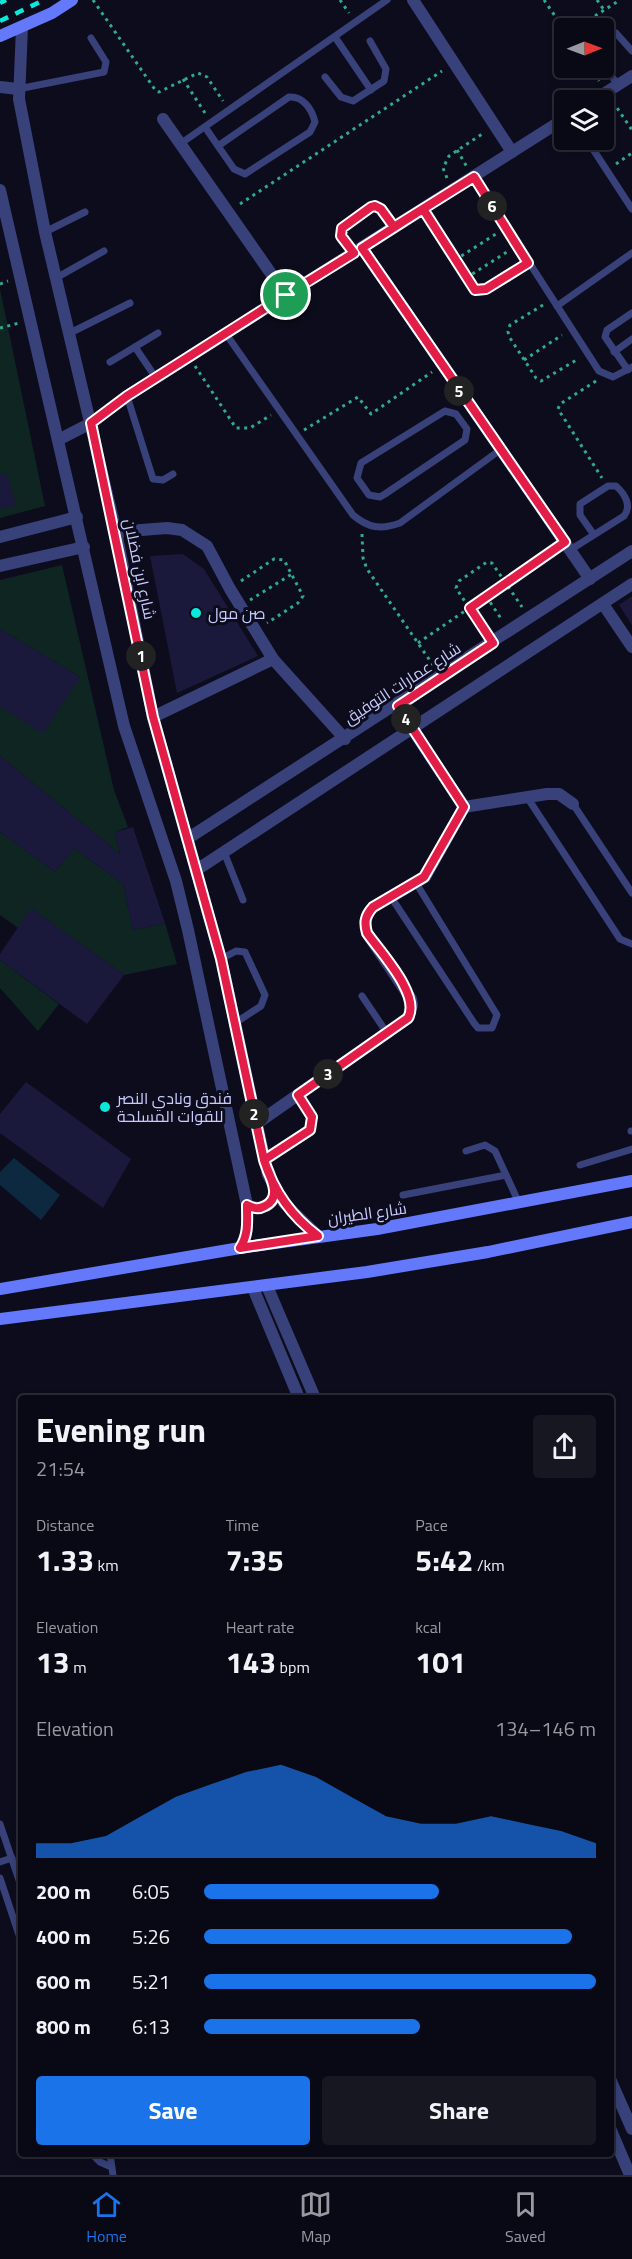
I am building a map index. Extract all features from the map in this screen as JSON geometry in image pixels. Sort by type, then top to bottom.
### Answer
[{"type":"main road","points":[[0,36],[72,0]]},
{"type":"main road","name":"شارع الطيران","points":[[0,1289],[240,1248],[376,1229],[632,1181]]},
{"type":"main road","points":[[0,1319],[267,1286],[488,1252],[632,1222]]},
{"type":"street","points":[[413,0],[512,152]]},
{"type":"street","name":"شارع ابن فضلان","points":[[22,27],[18,89],[21,118],[68,334],[116,532],[153,717],[198,869],[221,959],[264,1160],[275,1190],[294,1216],[318,1236]]},
{"type":"street","points":[[610,90],[632,76]]},
{"type":"street","points":[[0,87],[18,89]]},
{"type":"street","points":[[163,119],[286,295]]},
{"type":"street","points":[[60,439],[91,423],[127,396],[554,125]]},
{"type":"street","points":[[0,190],[60,439],[124,726],[176,881],[188,930],[247,1205],[248,1227],[246,1239],[240,1248]]},
{"type":"street","points":[[358,250],[590,579]]},
{"type":"street","points":[[0,537],[77,517]]},
{"type":"street","points":[[116,532],[167,528],[195,536],[207,546],[230,589],[273,659],[345,739]]},
{"type":"street","points":[[0,566],[84,547]]},
{"type":"street","name":"شارع عمارات التوفيق","points":[[188,839],[398,706],[632,551]]},
{"type":"street","points":[[198,869],[632,584]]},
{"type":"street","points":[[603,604],[632,647]]},
{"type":"street","points":[[153,717],[273,659]]},
{"type":"street","points":[[398,706],[464,807]]},
{"type":"street","points":[[464,807],[559,794],[573,804]]},
{"type":"street","points":[[256,1124],[408,1018],[411,1012],[411,999],[367,933],[364,924],[366,915],[373,907],[416,883],[432,868],[464,807]]},
{"type":"street","points":[[247,1205],[256,1208],[266,1206],[273,1199],[275,1190]]},
{"type":"street","points":[[267,1286],[314,1395]]},
{"type":"street","points":[[253,1288],[298,1395]]},
{"type":"street","points":[[286,1369],[301,1365]]},
{"type":"street","points":[[614,2088],[632,2130]]},
{"type":"street","points":[[614,2137],[630,2175]]},
{"type":"lane","points":[[180,144],[387,0]]},
{"type":"lane","points":[[614,33],[632,51]]},
{"type":"lane","points":[[334,37],[371,90]]},
{"type":"lane","points":[[18,89],[104,72],[106,62],[91,38]]},
{"type":"lane","points":[[325,76],[347,100],[359,99],[384,81],[386,69],[370,41]]},
{"type":"lane","points":[[613,78],[618,85]]},
{"type":"lane","points":[[208,125],[218,146],[234,169],[245,174],[310,132],[315,122],[304,102],[289,98],[218,146]]},
{"type":"lane","points":[[593,150],[632,209]]},
{"type":"lane","points":[[474,177],[571,329],[599,371],[605,375],[613,377],[630,369],[606,341],[605,333],[632,312]]},
{"type":"lane","points":[[45,232],[86,212]]},
{"type":"lane","points":[[56,278],[104,251]]},
{"type":"lane","points":[[557,306],[632,253]]},
{"type":"lane","points":[[68,334],[130,303]]},
{"type":"lane","points":[[110,362],[158,333]]},
{"type":"lane","points":[[226,334],[353,515],[363,523],[381,528],[400,523],[500,450]]},
{"type":"lane","points":[[614,352],[632,339]]},
{"type":"lane","points":[[135,347],[156,378]]},
{"type":"lane","points":[[127,396],[153,478],[163,480],[173,474]]},
{"type":"lane","points":[[451,411],[461,421],[467,435],[460,444],[380,497],[369,495],[357,478],[361,463],[439,413],[451,411]]},
{"type":"lane","points":[[461,421],[474,412]]},
{"type":"lane","points":[[568,546],[594,535],[624,516],[629,508],[620,489],[608,486],[579,508],[580,515],[594,535]]},
{"type":"lane","points":[[528,797],[620,939],[632,944]]},
{"type":"lane","points":[[573,804],[632,893]]},
{"type":"lane","points":[[224,852],[243,900]]},
{"type":"lane","points":[[391,897],[474,1023],[478,1028],[492,1028],[497,1015],[416,883]]},
{"type":"lane","points":[[221,959],[236,951],[245,952],[265,996],[261,1006],[235,1023]]},
{"type":"lane","points":[[362,996],[387,1033]]},
{"type":"lane","points":[[264,1160],[310,1130],[312,1117],[298,1095]]},
{"type":"lane","points":[[466,1151],[485,1145],[491,1147],[519,1203]]},
{"type":"lane","points":[[580,1165],[632,1149]]},
{"type":"lane","points":[[403,1195],[506,1175]]},
{"type":"lane","points":[[0,1824],[18,1877]]},
{"type":"lane","points":[[0,1862],[12,1858]]},
{"type":"lane","points":[[0,1878],[18,1932]]},
{"type":"lane","points":[[95,2157],[109,2166]]},
{"type":"lane","points":[[110,2157],[109,2166],[113,2175]]},
{"type":"path","points":[[93,0],[156,91],[159,92],[192,74],[203,74],[229,110]]},
{"type":"path","points":[[340,0],[355,22]]},
{"type":"path","points":[[544,0],[556,18]]},
{"type":"path","points":[[597,0],[604,10]]},
{"type":"path","points":[[592,18],[620,0]]},
{"type":"path","points":[[228,212],[454,64]]},
{"type":"path","points":[[183,80],[208,125]]},
{"type":"path","points":[[454,189],[444,174],[445,161],[494,126]]},
{"type":"path","points":[[606,170],[632,153]]},
{"type":"path","points":[[358,250],[341,236],[342,228],[371,207],[381,209],[394,227]]},
{"type":"path","points":[[423,209],[471,287],[480,291],[528,263]]},
{"type":"path","points":[[454,260],[505,227]]},
{"type":"path","points":[[466,278],[517,246]]},
{"type":"path","points":[[552,299],[510,325],[508,332],[510,338],[524,360],[536,378],[541,381],[587,353]]},
{"type":"path","points":[[524,360],[571,329]]},
{"type":"path","points":[[189,357],[236,428],[250,428],[278,411]]},
{"type":"path","points":[[296,436],[358,397],[371,414],[441,366]]},
{"type":"path","points":[[605,375],[560,404],[558,409],[608,486]]},
{"type":"path","points":[[363,523],[361,546],[367,569],[442,677]]},
{"type":"path","points":[[418,643],[506,583],[568,546]]},
{"type":"path","points":[[230,589],[277,558],[284,560],[302,591],[302,600],[255,630]]},
{"type":"path","points":[[493,643],[456,588],[459,581],[487,562],[495,566],[530,619]]},
{"type":"path","points":[[241,606],[292,574]]},
{"type":"path","points":[[486,597],[510,631]]},
{"type":"green space","points":[[0,289],[45,506],[0,518]]},
{"type":"green space","points":[[62,565],[114,790],[128,827],[115,832],[120,854],[0,756],[0,706],[80,677],[0,629],[0,580]]},
{"type":"green space","points":[[0,832],[55,872],[74,848],[123,884],[133,930],[165,923],[177,964],[124,975],[32,909],[18,928],[0,915]]},
{"type":"green space","points":[[0,960],[59,1004],[38,1031],[0,988]]},
{"type":"water","points":[[14,1158],[60,1195],[41,1220],[0,1185],[0,1172]]},
{"type":"building","points":[[7,473],[16,505],[0,509],[0,475]]},
{"type":"building","name":"صن مول","points":[[183,554],[204,569],[258,656],[177,693],[150,556]]},
{"type":"building","points":[[632,596],[632,625],[619,605]]},
{"type":"building","points":[[0,629],[80,677],[43,734],[0,706]]},
{"type":"building","points":[[0,756],[120,854],[115,832],[133,827],[165,923],[133,930],[123,884],[74,848],[55,872],[0,832]]},
{"type":"building","points":[[31,908],[124,975],[87,1024],[0,960],[0,954]]},
{"type":"building","name":"فندق ونادي النصر للقوات المسلحة","points":[[26,1082],[131,1159],[103,1208],[0,1133],[0,1114]]},
{"type":"railway","points":[[0,3],[6,0]]},
{"type":"railway","points":[[0,21],[44,0]]},
{"type":"place","name":"صن مول","points":[[196,613]]},
{"type":"place","name":"فندق ونادي النصر للقوات المسلحة","points":[[105,1107]]},
{"type":"route","points":[[286,295],[127,396],[91,423],[116,532],[153,717],[198,869],[221,959],[264,1160],[275,1190],[273,1199],[266,1206],[256,1208],[247,1205],[248,1227],[246,1239],[240,1248],[318,1236],[305,1227],[284,1203],[275,1190],[268,1175],[264,1160],[310,1130],[312,1117],[298,1095],[408,1018],[411,1012],[412,1005],[408,992],[367,933],[364,924],[366,915],[373,907],[424,877],[432,868],[464,807],[398,706],[493,643],[470,608],[565,542],[441,366],[362,248],[423,209],[475,290],[486,289],[528,263],[474,177],[394,227],[378,206],[371,207],[342,228],[341,236],[354,253],[286,295]]}]
